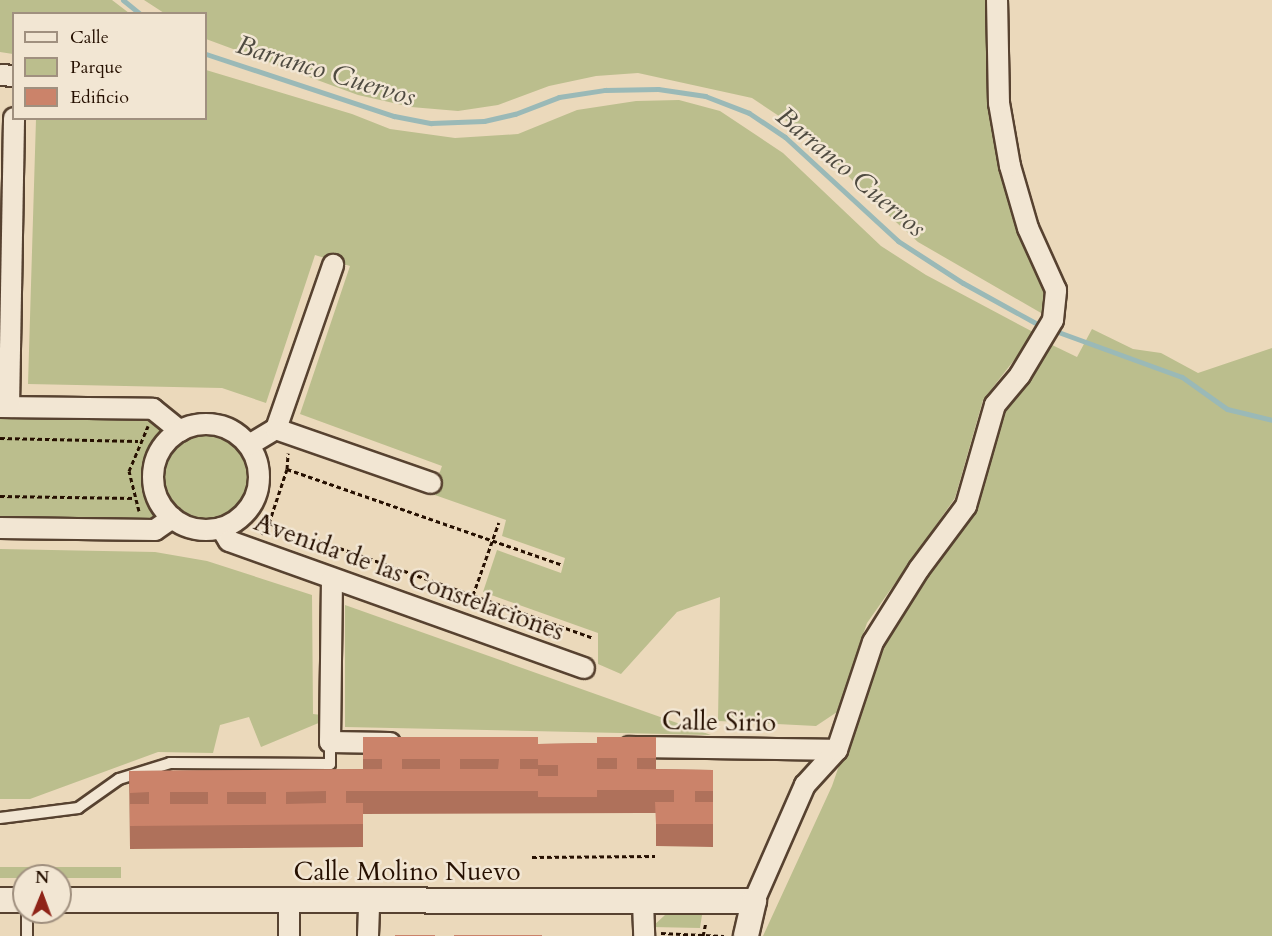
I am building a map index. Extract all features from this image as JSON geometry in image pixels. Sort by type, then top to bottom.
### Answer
[{"type":"street","points":[[746,936],[754,901],[805,785],[837,750],[873,642],[919,569],[966,506],[995,405],[1053,320],[1056,290],[1028,228],[1010,166],[999,103],[997,0]]},
{"type":"street","points":[[14,120],[4,407],[153,409],[180,431]]},
{"type":"street","points":[[249,446],[276,429],[333,265]]},
{"type":"street","points":[[210,424],[225,428],[249,446],[258,469],[257,495],[249,510],[221,528],[187,527],[172,518],[157,497],[153,472],[157,456],[180,431],[210,424]]},
{"type":"street","points":[[276,429],[431,483]]},
{"type":"street","points":[[0,528],[155,530],[172,518]]},
{"type":"street","name":"Avenida de las Constelaciones","points":[[221,528],[229,541],[584,668]]},
{"type":"street","points":[[332,579],[330,742],[408,744]]},
{"type":"street","name":"Calle Sirio","points":[[609,747],[837,750]]},
{"type":"street","name":"Calle Molino Nuevo","points":[[72,900],[754,901]]},
{"type":"street","points":[[289,900],[289,936]]},
{"type":"street","points":[[368,936],[369,900]]},
{"type":"street","points":[[643,901],[647,935]]},
{"type":"lane","points":[[0,818],[78,808],[119,779],[170,763],[330,764],[330,742]]},
{"type":"path","points":[[142,521],[134,498],[129,471],[138,441],[153,417]]},
{"type":"path","points":[[0,438],[138,441]]},
{"type":"path","points":[[256,540],[269,523],[287,469],[288,449]]},
{"type":"path","points":[[287,469],[562,566]]},
{"type":"path","points":[[0,496],[134,498]]},
{"type":"path","points":[[473,596],[499,522]]},
{"type":"path","points":[[269,523],[593,638]]},
{"type":"path","points":[[367,568],[370,559]]},
{"type":"path","points":[[546,642],[552,624]]},
{"type":"path","points":[[532,857],[655,856]]},
{"type":"path","points":[[704,935],[708,915]]},
{"type":"path","points":[[647,935],[724,936]]},
{"type":"green space","points":[[0,0],[112,0],[128,12],[12,12],[12,54],[0,52]]},
{"type":"green space","points":[[144,0],[991,0],[1000,172],[1017,227],[1045,278],[1048,317],[918,242],[865,194],[815,140],[752,98],[638,73],[596,76],[549,86],[498,105],[458,111],[411,107],[358,95],[207,39],[207,12],[162,12]]},
{"type":"green space","points":[[207,70],[352,114],[390,129],[455,138],[518,134],[577,110],[636,101],[679,100],[720,111],[783,153],[881,246],[926,275],[1035,333],[983,400],[955,498],[867,623],[837,712],[816,726],[718,721],[720,597],[677,612],[621,674],[598,664],[598,633],[483,592],[497,550],[561,573],[565,558],[502,536],[506,520],[432,494],[442,466],[300,414],[350,266],[315,255],[266,403],[222,388],[28,384],[36,120],[207,120]]},
{"type":"green space","points":[[1092,329],[1133,349],[1161,353],[1198,373],[1272,348],[1272,936],[763,936],[832,786],[885,632],[974,491],[1010,400],[1050,344],[1077,357]]},
{"type":"green space","points":[[0,412],[151,414],[164,426],[150,449],[145,467],[146,494],[159,519],[147,525],[0,522]]},
{"type":"green space","points":[[206,432],[223,436],[238,445],[247,460],[251,477],[247,494],[238,509],[223,518],[206,522],[189,518],[174,509],[165,494],[161,477],[165,460],[174,445],[189,436]]},
{"type":"green space","points":[[0,549],[155,552],[207,561],[312,595],[313,714],[322,715],[321,722],[261,747],[249,717],[220,725],[213,753],[158,752],[30,799],[0,799]]},
{"type":"green space","points":[[345,605],[711,735],[345,727]]},
{"type":"green space","points":[[0,867],[12,867],[12,878],[0,878]]},
{"type":"green space","points":[[72,867],[121,867],[121,878],[72,878]]},
{"type":"green space","points":[[665,915],[702,915],[700,928],[652,927]]},
{"type":"building","points":[[363,737],[538,737],[538,759],[520,759],[520,769],[538,769],[538,791],[346,791],[346,803],[363,803],[363,824],[130,826],[130,804],[149,804],[149,792],[130,793],[129,771],[382,769],[382,759],[363,759]],"holes":[[[402,759],[440,759],[440,769],[402,769]],[[460,759],[499,759],[498,769],[460,769]],[[326,791],[326,803],[286,804],[286,792]],[[170,792],[208,792],[208,804],[170,804]],[[227,792],[266,792],[266,804],[227,804]]]},
{"type":"building","points":[[597,737],[656,737],[656,758],[637,758],[637,769],[713,770],[713,791],[695,791],[695,802],[713,802],[713,824],[656,824],[655,802],[674,802],[674,790],[597,790],[597,769],[617,769],[617,758],[597,758]]},
{"type":"building","points":[[597,743],[597,797],[538,797],[538,776],[558,776],[558,765],[538,765],[538,744]]},
{"type":"building","points":[[395,935],[435,936],[395,936]]},
{"type":"building","points":[[454,935],[542,936],[454,936]]},
{"type":"waterway","name":"Barranco Cuervos","points":[[123,0],[138,12]]},
{"type":"waterway","name":"Barranco Cuervos","points":[[207,54],[394,116],[431,123],[484,121],[515,114],[559,97],[605,90],[658,89],[705,96],[749,113],[785,137],[898,241],[963,283],[1039,325],[1182,377],[1227,409],[1272,420]]}]
